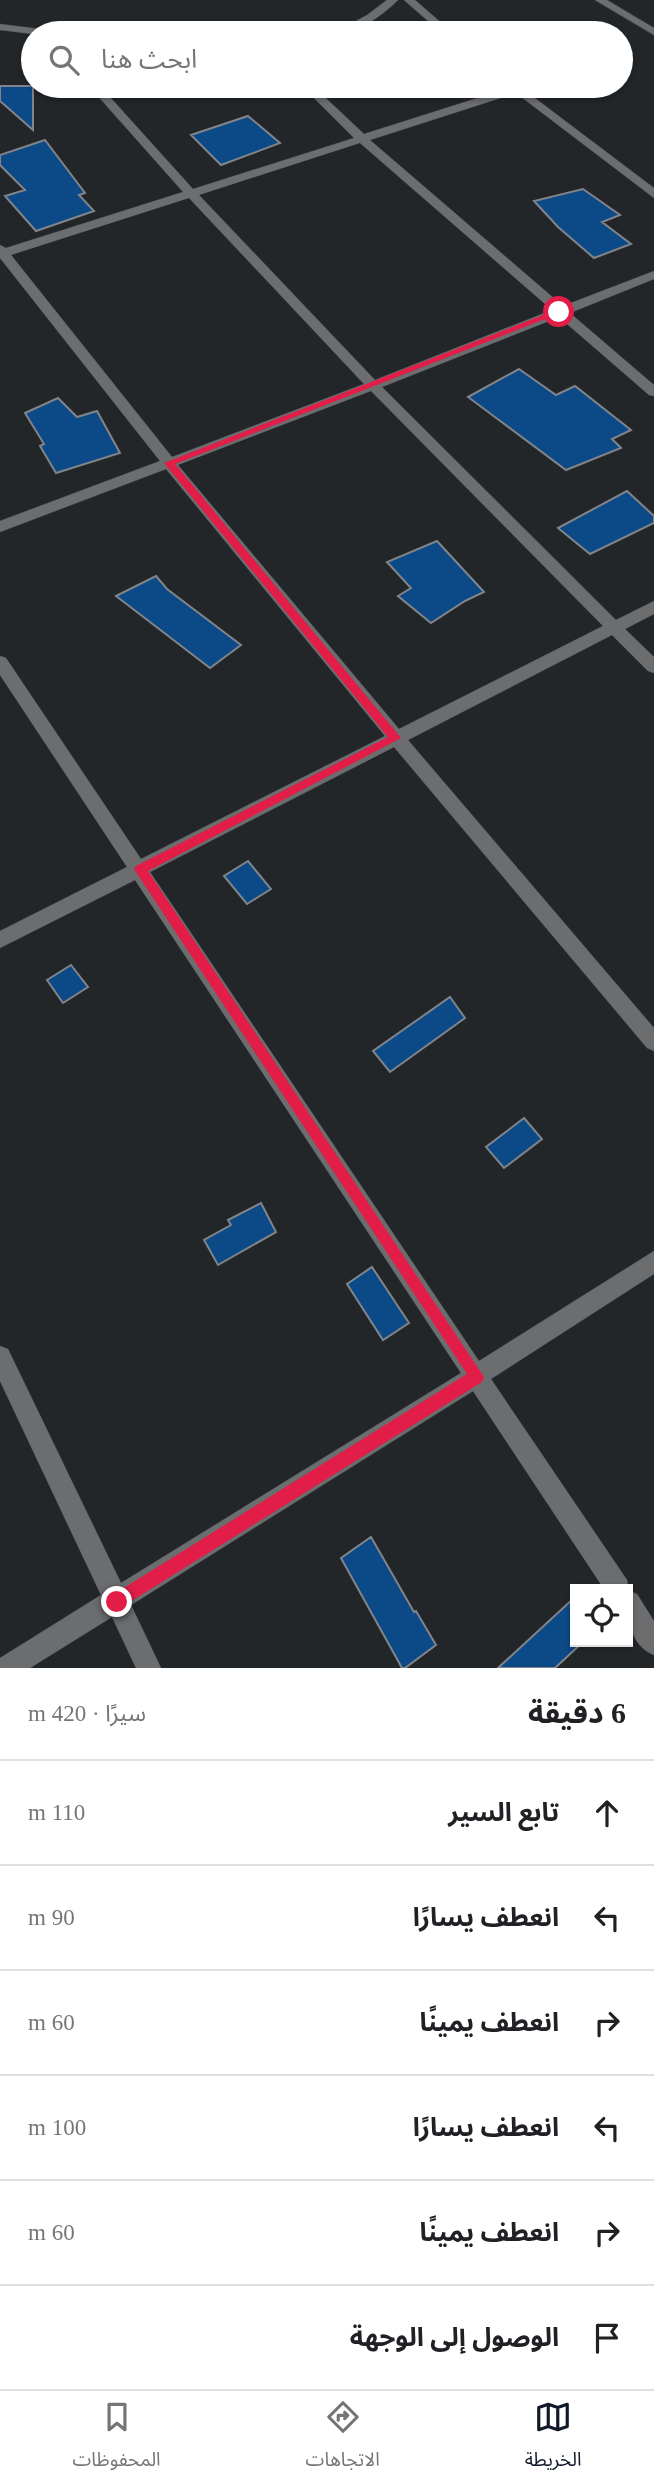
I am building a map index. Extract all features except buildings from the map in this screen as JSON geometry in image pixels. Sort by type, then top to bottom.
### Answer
[{"type":"street","points":[[364,21],[393,0]]},
{"type":"street","points":[[409,0],[434,21]]},
{"type":"street","points":[[600,0],[654,32]]},
{"type":"street","points":[[0,27],[21,30]]},
{"type":"street","points":[[105,98],[190,193],[373,385],[654,667]]},
{"type":"street","points":[[319,98],[362,139],[654,392]]},
{"type":"street","points":[[486,98],[1,252],[169,463],[396,738],[654,1042]]},
{"type":"street","points":[[529,98],[654,194]]},
{"type":"street","points":[[0,527],[654,275]]},
{"type":"street","points":[[0,940],[654,607]]},
{"type":"street","points":[[0,662],[615,1584]]},
{"type":"street","points":[[7,1668],[477,1377],[654,1262]]},
{"type":"street","points":[[0,1357],[149,1668]]},
{"type":"street","points":[[633,1611],[654,1643]]},
{"type":"route","points":[[117,1602],[477,1377],[140,869],[396,738],[169,463],[559,312]]}]
